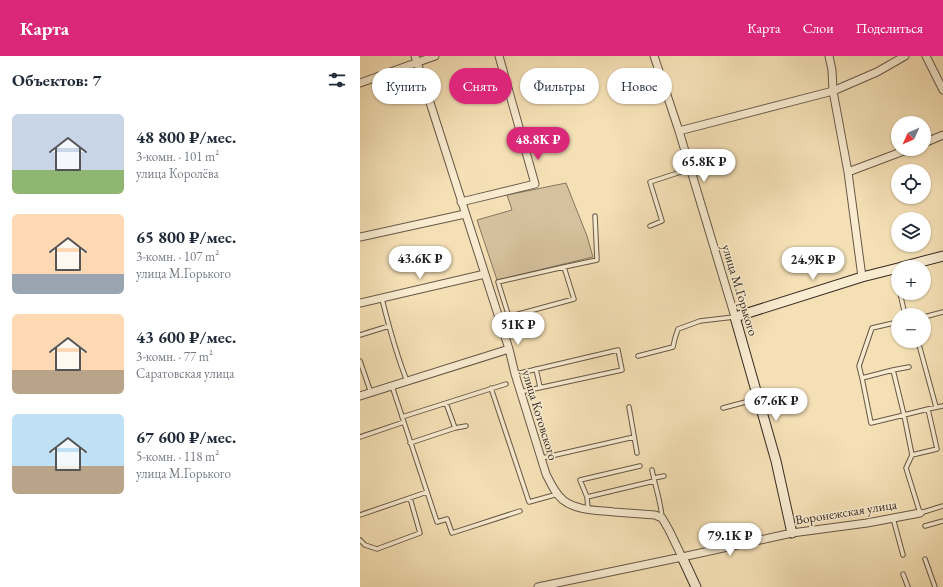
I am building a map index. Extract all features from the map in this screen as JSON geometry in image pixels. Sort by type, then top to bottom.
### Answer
[{"type":"street","points":[[360,83],[416,59],[435,56]]},
{"type":"street","points":[[461,202],[535,184],[499,56]]},
{"type":"street","name":"улица М.Горького","points":[[654,56],[679,131],[735,317],[776,461],[792,533]]},
{"type":"street","points":[[829,56],[832,70],[832,90],[848,172],[862,277]]},
{"type":"street","points":[[679,131],[832,90],[877,72],[905,56]]},
{"type":"street","points":[[926,56],[943,90]]},
{"type":"street","name":"улица Котовского","points":[[416,59],[509,349],[514,374],[546,474],[552,486],[564,501],[574,505],[588,509],[655,515],[662,518]]},
{"type":"street","points":[[931,140],[943,135]]},
{"type":"street","points":[[848,172],[891,156]]},
{"type":"street","points":[[360,237],[465,214]]},
{"type":"street","points":[[928,260],[943,256]]},
{"type":"street","points":[[735,317],[862,277],[891,270]]},
{"type":"street","points":[[360,303],[485,274]]},
{"type":"street","points":[[360,396],[509,349]]},
{"type":"street","name":"Воронежская улица","points":[[538,587],[792,533],[867,523],[920,513]]},
{"type":"street","points":[[662,518],[696,587]]},
{"type":"lane","points":[[650,226],[662,221],[650,182],[690,169]]},
{"type":"lane","points":[[509,317],[498,282],[597,260],[595,216]]},
{"type":"lane","points":[[499,319],[574,300],[564,267]]},
{"type":"lane","points":[[382,299],[388,326],[400,366],[407,381]]},
{"type":"lane","points":[[931,315],[943,312]]},
{"type":"lane","points":[[638,356],[673,348],[678,329],[700,321],[735,317]]},
{"type":"lane","points":[[891,324],[872,328],[859,366],[871,423],[943,406]]},
{"type":"lane","points":[[360,335],[388,326]]},
{"type":"lane","points":[[920,348],[936,407]]},
{"type":"lane","points":[[514,374],[618,350],[622,370],[520,392]]},
{"type":"lane","points":[[360,361],[370,393]]},
{"type":"lane","points":[[862,378],[909,367]]},
{"type":"lane","points":[[536,369],[540,387]]},
{"type":"lane","points":[[893,370],[912,455],[906,468],[920,513],[943,506]]},
{"type":"lane","points":[[402,417],[506,384]]},
{"type":"lane","points":[[392,386],[437,522],[447,519],[452,533],[520,511]]},
{"type":"lane","points":[[491,388],[529,502],[558,494]]},
{"type":"lane","points":[[723,408],[758,399]]},
{"type":"lane","points":[[446,403],[455,428]]},
{"type":"lane","points":[[629,407],[637,453]]},
{"type":"lane","points":[[912,455],[937,449],[928,409]]},
{"type":"lane","points":[[360,437],[404,422]]},
{"type":"lane","points":[[410,443],[455,428],[466,426]]},
{"type":"lane","points":[[542,458],[634,437]]},
{"type":"lane","points":[[588,509],[586,497],[580,480],[640,466]]},
{"type":"lane","points":[[652,470],[662,510],[662,518]]},
{"type":"lane","points":[[586,497],[664,476]]},
{"type":"lane","points":[[360,515],[427,492]]},
{"type":"lane","points":[[360,540],[365,545],[377,549],[420,533],[410,498]]},
{"type":"lane","points":[[893,518],[903,555]]},
{"type":"lane","points":[[925,526],[943,521]]},
{"type":"lane","points":[[925,560],[935,587]]},
{"type":"lane","points":[[903,574],[908,587]]},
{"type":"shaded area","points":[[566,183],[587,236],[593,257],[497,280],[477,220],[512,210],[507,195]]}]
